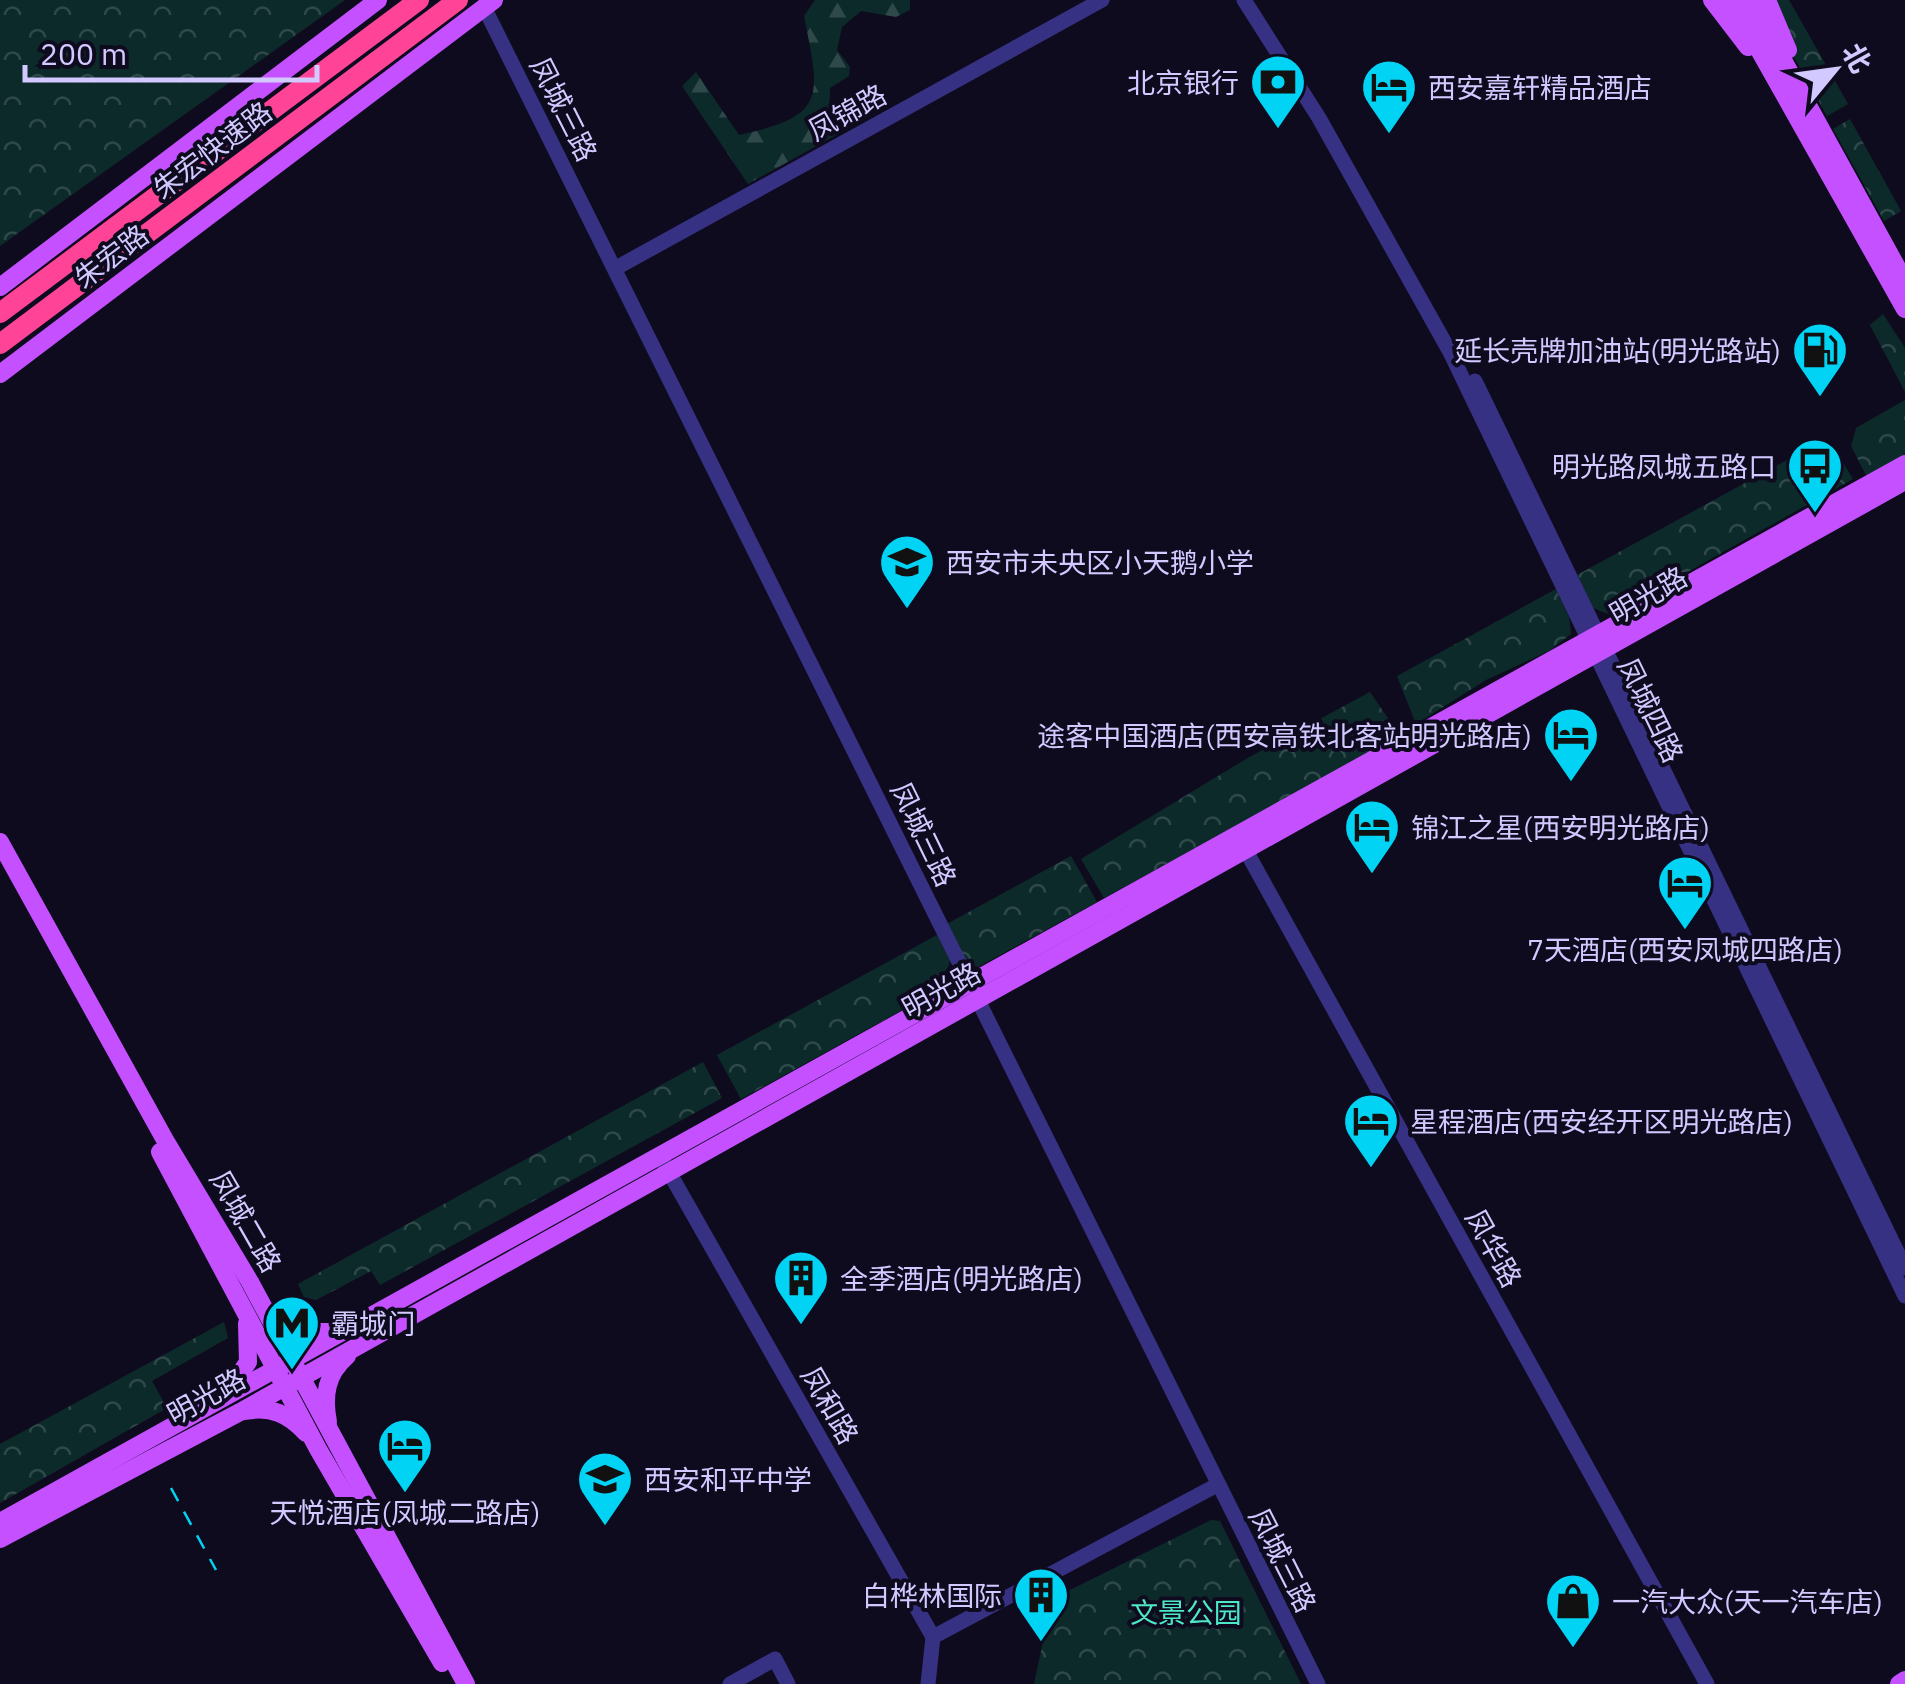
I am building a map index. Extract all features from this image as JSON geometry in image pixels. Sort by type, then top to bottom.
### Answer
[{"type":"highway","name":"朱宏快速路","points":[[0,313],[419,0]]},
{"type":"highway","name":"朱宏快速路","points":[[0,344],[458,0]]},
{"type":"highway","points":[[438,14],[483,2]]},
{"type":"main road","name":"朱宏路","points":[[0,287],[378,0]]},
{"type":"main road","points":[[1712,0],[1775,78]]},
{"type":"main road","points":[[1731,0],[1905,309]]},
{"type":"main road","points":[[1750,0],[1905,282]]},
{"type":"main road","points":[[1768,0],[1806,102]]},
{"type":"main road","name":"朱宏路","points":[[0,374],[483,2]]},
{"type":"main road","name":"明光路","points":[[1598,646],[1905,464]]},
{"type":"main road","name":"明光路","points":[[0,1522],[217,1400],[287,1372],[665,1164],[979,1000],[1242,844],[1905,481]]},
{"type":"main road","name":"凤城二路","points":[[0,842],[165,1140],[259,1298],[318,1449],[454,1684]]},
{"type":"main road","name":"明光路","points":[[665,1164],[970,983],[1242,844]]},
{"type":"main road","name":"凤城二路","points":[[0,863],[220,1260],[245,1314],[332,1432],[466,1684]]},
{"type":"main road","points":[[259,1298],[276,1320],[296,1332],[359,1334]]},
{"type":"main road","points":[[217,1400],[240,1378],[248,1362],[245,1314]]},
{"type":"main road","points":[[332,1432],[325,1398],[330,1378],[359,1334]]},
{"type":"main road","name":"明光路","points":[[0,1540],[240,1412],[287,1372]]},
{"type":"main road","points":[[240,1412],[262,1409],[286,1415],[318,1449]]},
{"type":"street","name":"凤锦路","points":[[616,268],[1102,0]]},
{"type":"street","name":"凤城四路","points":[[1244,0],[1319,118],[1450,352],[1905,1268]]},
{"type":"street","name":"凤城四路","points":[[1254,0],[1324,109],[1458,346],[1905,1296]]},
{"type":"street","name":"凤城三路","points":[[483,2],[1318,1684]]},
{"type":"street","name":"凤华路","points":[[1242,844],[1707,1684]]},
{"type":"street","name":"凤和路","points":[[665,1164],[933,1637]]},
{"type":"street","points":[[928,1684],[933,1637],[1217,1485]]},
{"type":"street","points":[[730,1684],[775,1660],[788,1684]]},
{"type":"green space","points":[[0,0],[345,0],[0,246]]},
{"type":"green space","points":[[815,0],[910,0],[910,10],[896,17],[861,11],[842,27],[837,50],[850,67],[849,76],[830,88],[829,115],[838,134],[748,184],[682,86],[696,72],[739,135],[789,120],[811,99],[813,66],[804,16]]},
{"type":"green space","points":[[1762,0],[1789,0],[1848,104],[1827,116]]},
{"type":"green space","points":[[1850,119],[1901,211],[1884,221],[1833,129]]},
{"type":"green space","points":[[1883,314],[1905,348],[1905,392],[1870,325]]},
{"type":"green space","points":[[1905,400],[1905,457],[1867,477],[1851,446],[1856,428]]},
{"type":"green space","points":[[1818,443],[1834,448],[1853,479],[1611,615],[1593,608],[1577,575]]},
{"type":"green space","points":[[1556,589],[1569,617],[1571,634],[1549,651],[1486,680],[1416,724],[1397,676]]},
{"type":"green space","points":[[1370,692],[1400,736],[1104,898],[1081,859],[1246,759]]},
{"type":"green space","points":[[1071,856],[1097,902],[978,967],[964,963],[945,925]]},
{"type":"green space","points":[[937,935],[950,961],[940,989],[741,1099],[717,1055]]},
{"type":"green space","points":[[703,1062],[722,1098],[380,1285],[371,1271],[316,1300],[304,1297],[298,1284]]},
{"type":"green space","points":[[224,1322],[228,1338],[152,1381],[167,1408],[0,1503],[0,1444]]},
{"type":"green space","name":"文景公园","points":[[1211,1520],[1220,1521],[1301,1684],[1034,1684],[1052,1599]]},
{"type":"railway","points":[[171,1488],[216,1570]]},
{"type":"place","name":"北京银行","points":[[1278,131]]},
{"type":"place","name":"西安嘉轩精品酒店","points":[[1389,136]]},
{"type":"place","name":"延长壳牌加油站(明光路站)","points":[[1820,399]]},
{"type":"place","name":"明光路凤城五路口","points":[[1815,515]]},
{"type":"place","name":"西安市未央区小天鹅小学","points":[[907,611]]},
{"type":"place","name":"途客中国酒店(西安高铁北客站明光路店)","points":[[1571,784]]},
{"type":"place","name":"锦江之星(西安明光路店)","points":[[1372,876]]},
{"type":"place","name":"7天酒店(西安凤城四路店)","points":[[1685,932]]},
{"type":"place","name":"星程酒店(西安经开区明光路店)","points":[[1371,1170]]},
{"type":"place","name":"全季酒店(明光路店)","points":[[801,1327]]},
{"type":"place","name":"霸城门","points":[[292,1372]]},
{"type":"place","name":"天悦酒店(凤城二路店)","points":[[405,1495]]},
{"type":"place","name":"西安和平中学","points":[[605,1528]]},
{"type":"place","name":"白桦林国际","points":[[1041,1644]]},
{"type":"place","name":"一汽大众(天一汽车店)","points":[[1573,1650]]}]
